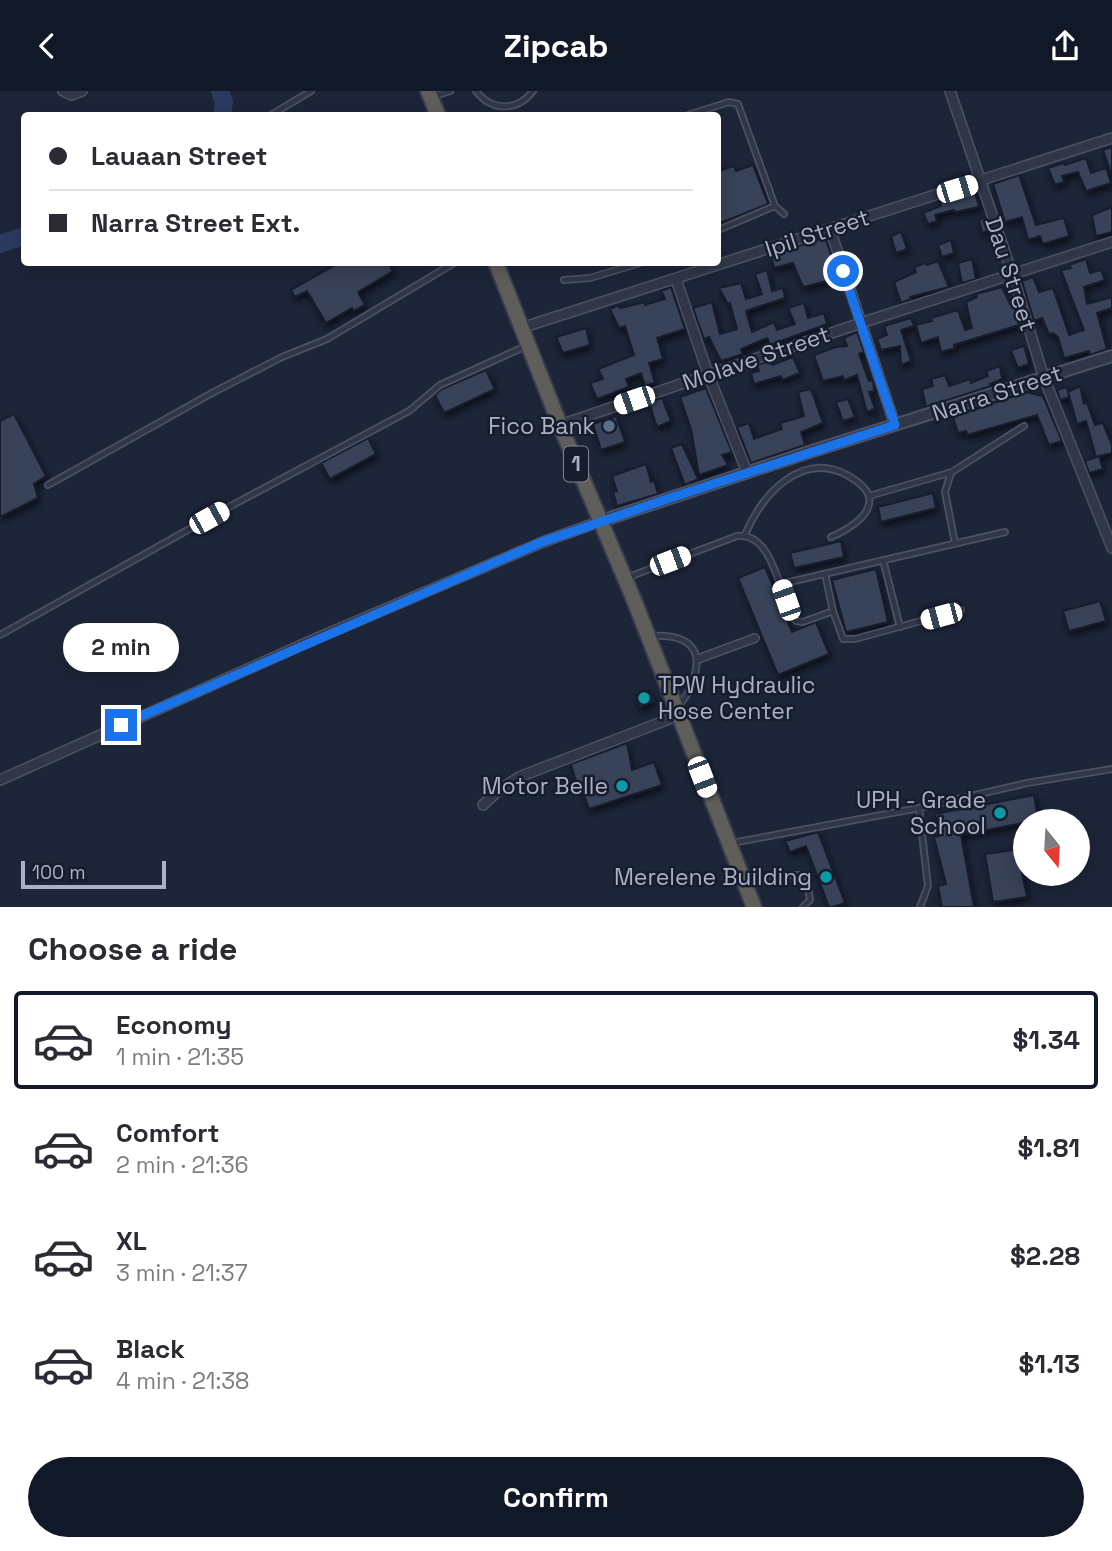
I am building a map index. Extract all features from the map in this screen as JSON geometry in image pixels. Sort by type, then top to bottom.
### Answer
[{"type":"highway","points":[[429,94],[437,112]]},
{"type":"highway","name":"1","points":[[497,266],[559,425],[625,578],[754,907]]},
{"type":"street","points":[[63,91],[71,95],[82,91]]},
{"type":"street","name":"Dau Street","points":[[950,91],[1012,273],[1044,379],[1112,548]]},
{"type":"street","name":"Ipil Street","points":[[721,264],[1112,138]]},
{"type":"street","points":[[830,229],[895,425]]},
{"type":"street","name":"Molave Street","points":[[559,425],[1112,242]]},
{"type":"street","name":"Ipil Street","points":[[521,328],[716,266]]},
{"type":"street","points":[[676,279],[708,374],[747,472]]},
{"type":"street","name":"Narra Street","points":[[601,521],[1112,356]]},
{"type":"street","points":[[0,780],[327,634],[542,542],[601,521]]},
{"type":"street","points":[[698,659],[755,638]]},
{"type":"street","points":[[483,805],[519,777],[676,712]]},
{"type":"lane","points":[[276,112],[311,91]]},
{"type":"lane","points":[[429,94],[450,91]]},
{"type":"lane","points":[[476,91],[489,103],[502,107],[522,103],[533,91]]},
{"type":"lane","points":[[697,112],[729,102],[738,104],[775,206],[784,214]]},
{"type":"lane","points":[[721,229],[775,206]]},
{"type":"lane","points":[[48,485],[212,393],[282,357],[327,339],[449,266]]},
{"type":"lane","points":[[564,280],[590,278],[630,266]]},
{"type":"lane","points":[[0,635],[227,508],[409,411],[440,385],[528,345]]},
{"type":"lane","points":[[869,496],[952,472],[1024,426]]},
{"type":"lane","points":[[745,535],[751,519],[773,489],[797,474],[819,468],[838,471],[861,484],[869,496],[869,506],[863,515],[854,524],[831,537]]},
{"type":"lane","points":[[952,472],[945,492],[955,543]]},
{"type":"lane","points":[[781,584],[1005,532]]},
{"type":"lane","points":[[625,578],[745,535],[761,547],[781,584],[796,621],[803,622],[833,611]]},
{"type":"lane","points":[[883,560],[900,627]]},
{"type":"lane","points":[[825,574],[833,611],[844,639],[855,639],[961,610]]},
{"type":"lane","points":[[648,636],[666,635],[684,641],[694,650],[698,659],[688,694],[676,712]]},
{"type":"lane","points":[[729,844],[919,808],[1027,783],[1112,769]]},
{"type":"lane","points":[[919,808],[928,885],[920,907]]},
{"type":"lane","points":[[746,886],[799,875],[811,896],[803,907]]},
{"type":"building","points":[[1112,147],[1112,173],[1111,173],[1103,150]]},
{"type":"building","points":[[1086,158],[1091,173],[1106,168],[1111,183],[1086,191],[1078,172],[1062,176],[1064,182],[1055,185],[1048,168]]},
{"type":"building","points":[[753,165],[768,204],[721,223],[721,170],[734,166],[736,171]]},
{"type":"building","points":[[1019,175],[1036,225],[1064,218],[1069,236],[1043,244],[1040,236],[1028,240],[1022,217],[1005,222],[993,184]]},
{"type":"building","points":[[975,192],[979,207],[935,215],[937,221],[928,224],[923,213],[941,206],[940,202]]},
{"type":"building","points":[[1112,207],[1112,232],[1096,236],[1092,215]]},
{"type":"building","points":[[985,217],[990,230],[982,233],[979,220]]},
{"type":"building","points":[[901,232],[907,249],[896,253],[891,236]]},
{"type":"building","points":[[825,237],[839,278],[803,287],[793,263],[774,268],[771,255]]},
{"type":"building","points":[[951,240],[954,253],[942,257],[938,245]]},
{"type":"building","points":[[972,259],[976,279],[962,283],[958,263]]},
{"type":"building","points":[[1086,259],[1090,273],[1101,270],[1105,280],[1084,287],[1087,304],[1112,297],[1112,308],[1097,313],[1107,349],[1090,355],[1089,351],[1064,358],[1058,337],[1053,333],[1049,334],[1042,318],[1034,321],[1022,281],[1033,277],[1039,292],[1053,288],[1069,335],[1084,330],[1061,270],[1071,268],[1069,265]]},
{"type":"building","points":[[938,261],[949,287],[910,297],[911,299],[901,303],[894,282],[916,272],[914,267]]},
{"type":"building","points":[[334,266],[390,266],[393,271],[358,292],[365,305],[354,311],[352,308],[326,323],[307,291],[295,297],[291,290]]},
{"type":"building","points":[[767,270],[772,291],[783,288],[785,298],[746,311],[752,332],[774,322],[777,330],[795,324],[788,308],[804,303],[808,318],[824,313],[827,324],[770,345],[767,338],[741,349],[743,354],[721,361],[709,337],[704,339],[693,308],[712,302],[720,334],[737,329],[730,303],[728,304],[719,288],[741,283],[746,299],[762,294],[755,274]]},
{"type":"building","points":[[671,287],[685,329],[657,338],[663,359],[649,363],[655,383],[645,386],[641,373],[626,379],[629,387],[597,399],[590,383],[603,379],[598,369],[634,355],[625,326],[619,328],[610,309],[619,305],[620,308],[645,302],[645,305],[665,299],[661,291]]},
{"type":"building","points":[[1002,287],[1010,304],[1014,303],[1019,325],[954,345],[955,348],[941,352],[938,337],[921,343],[916,325],[958,310],[965,330],[972,328],[966,302],[977,297],[976,294]]},
{"type":"building","points":[[911,318],[914,326],[901,330],[911,361],[901,365],[900,346],[881,350],[877,339],[887,335],[884,326]]},
{"type":"building","points":[[586,328],[590,345],[563,353],[556,337]]},
{"type":"building","points":[[857,332],[864,352],[859,354],[869,381],[873,380],[874,391],[869,392],[875,409],[867,412],[857,375],[844,380],[843,376],[823,381],[814,355],[847,346],[844,338]]},
{"type":"building","points":[[1024,346],[1029,364],[1018,368],[1011,350]]},
{"type":"building","points":[[793,357],[800,373],[782,380],[781,376],[754,384],[751,373],[759,371],[757,365],[770,361],[772,365]]},
{"type":"building","points":[[1000,366],[1002,379],[990,384],[991,386],[926,407],[922,389],[933,386],[931,379],[945,375],[949,386],[970,379],[971,383],[988,376],[986,371]]},
{"type":"building","points":[[486,370],[495,389],[444,413],[435,395],[442,389]]},
{"type":"building","points":[[1080,386],[1084,404],[1087,403],[1095,425],[1103,423],[1112,445],[1112,453],[1096,457],[1086,421],[1077,424],[1068,392]]},
{"type":"building","points":[[1067,387],[1069,397],[1060,400],[1057,390]]},
{"type":"building","points":[[706,388],[732,452],[722,455],[728,465],[699,475],[691,429],[680,397]]},
{"type":"building","points":[[811,389],[823,423],[801,432],[805,445],[751,463],[737,427],[749,423],[754,439],[782,429],[780,423],[804,416],[798,392]]},
{"type":"building","points":[[1026,392],[1043,396],[1062,441],[1049,445],[1037,415],[967,435],[966,431],[958,433],[953,417]]},
{"type":"building","points":[[662,398],[671,421],[657,427],[649,402]]},
{"type":"building","points":[[848,399],[855,417],[843,421],[836,402]]},
{"type":"building","points":[[14,414],[46,476],[34,484],[38,498],[0,517],[0,421]]},
{"type":"building","points":[[616,416],[625,442],[601,450],[593,424]]},
{"type":"building","points":[[368,438],[376,454],[330,479],[321,463]]},
{"type":"building","points":[[682,444],[698,479],[685,485],[671,448]]},
{"type":"building","points":[[1099,456],[1103,469],[1089,473],[1085,461]]},
{"type":"building","points":[[646,464],[658,494],[617,506],[613,492],[617,491],[612,476]]},
{"type":"building","points":[[933,493],[936,508],[881,522],[878,507]]},
{"type":"building","points":[[841,541],[844,557],[794,568],[790,553]]},
{"type":"building","points":[[765,567],[792,632],[816,622],[829,654],[778,675],[738,578]]},
{"type":"building","points":[[876,569],[888,622],[846,632],[832,580]]},
{"type":"building","points":[[1100,601],[1106,621],[1069,631],[1063,611]]},
{"type":"building","name":"TPW Hydraulic Hose Center","points":[[649,690],[654,701],[639,708],[636,694]]},
{"type":"building","points":[[627,743],[632,770],[654,762],[662,785],[589,809],[580,784],[577,785],[571,764]]},
{"type":"building","points":[[1034,795],[1036,809],[1013,809],[1013,825],[961,835],[974,907],[942,907],[938,886],[946,884],[934,837],[940,836],[935,814]]},
{"type":"building","name":"Merelene Building","points":[[818,832],[845,903],[832,907],[829,907],[806,846],[790,852],[785,841]]},
{"type":"building","points":[[1013,850],[1013,886],[1025,886],[1027,897],[993,902],[985,854]]},
{"type":"waterway","points":[[220,91],[224,102],[222,112]]},
{"type":"waterway","points":[[0,244],[21,237]]},
{"type":"place","name":"Fico Bank","points":[[609,426]]},
{"type":"place","name":"TPW Hydraulic Hose Center","points":[[644,698]]},
{"type":"place","name":"Motor Belle","points":[[622,786]]},
{"type":"place","name":"UPH - Grade School","points":[[1000,813]]},
{"type":"place","name":"Merelene Building","points":[[826,877]]},
{"type":"route","points":[[121,725],[542,542],[895,425],[843,271]]}]
